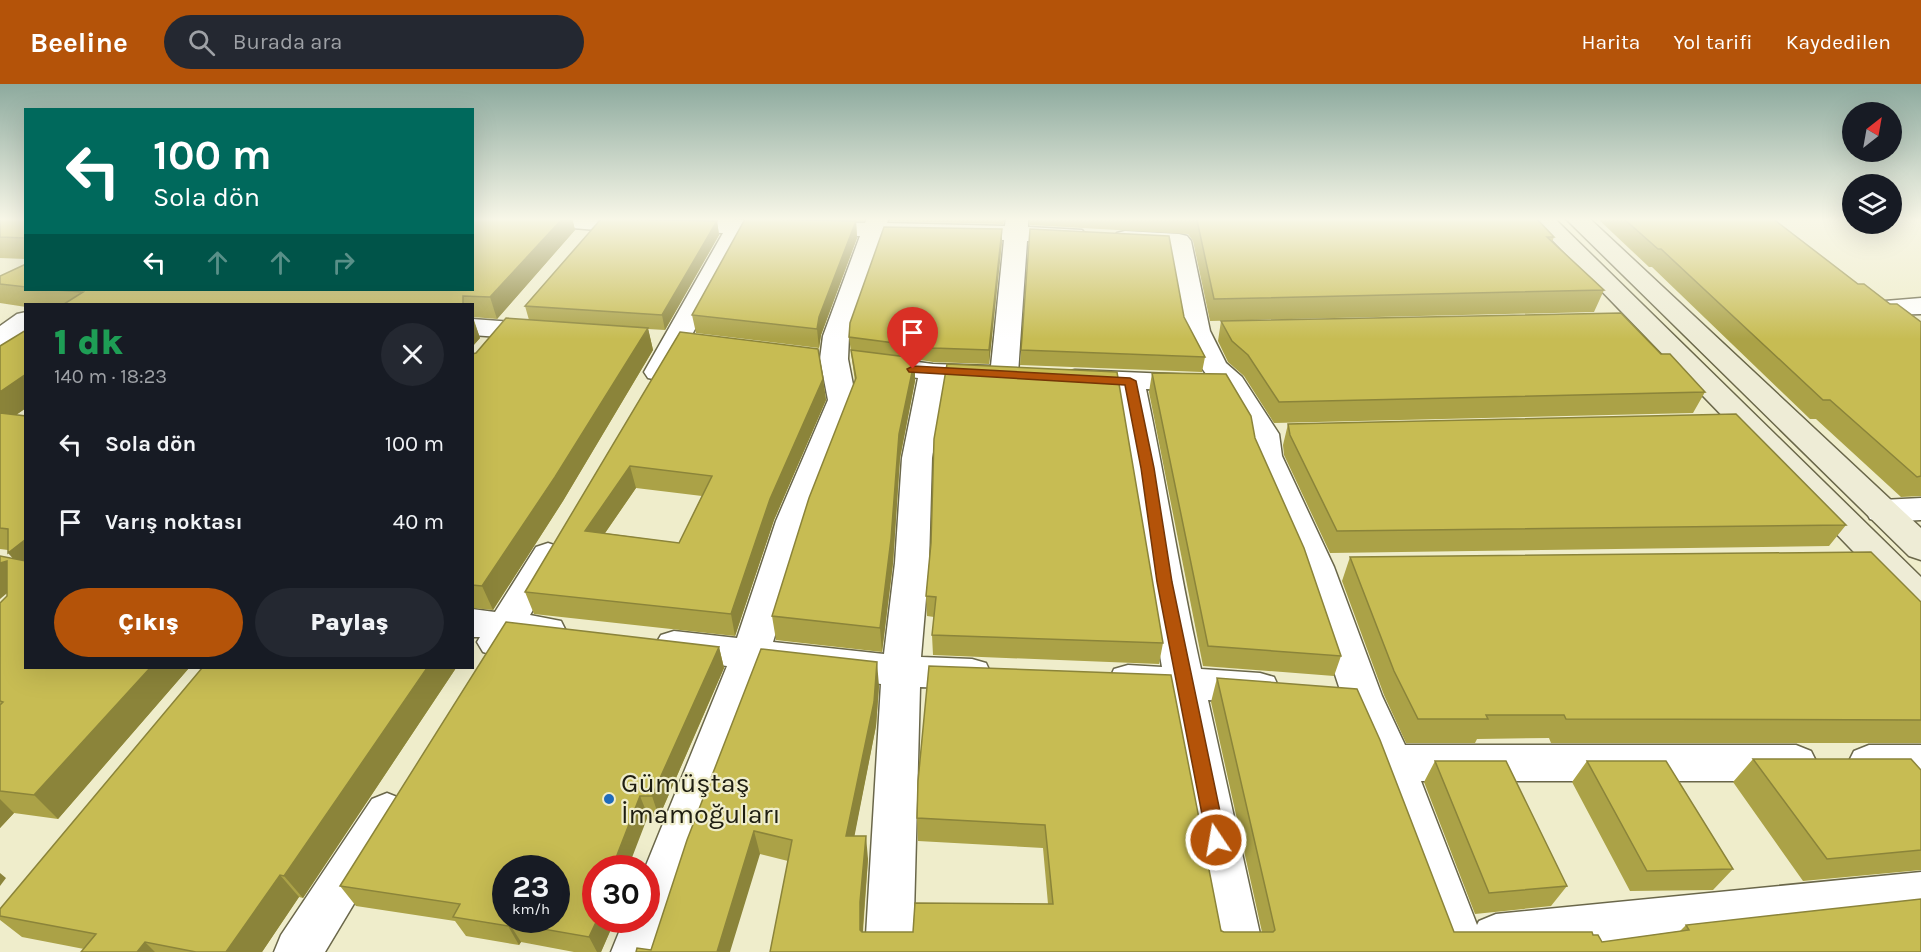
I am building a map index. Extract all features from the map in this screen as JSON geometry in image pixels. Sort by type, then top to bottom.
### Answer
[{"type":"main road","points":[[1581,259],[1921,599]]},
{"type":"main road","points":[[1618,259],[1921,548]]},
{"type":"street","points":[[646,392],[687,343],[724,259]]},
{"type":"street","points":[[823,358],[836,336],[864,259]]},
{"type":"street","points":[[1019,259],[1027,375]]},
{"type":"street","points":[[1186,259],[1209,331],[1213,363],[1221,375],[1232,383],[1275,434],[1268,456],[1317,567],[1327,693],[1393,764],[1462,946],[1921,894]]},
{"type":"street","points":[[1873,300],[1916,317]]},
{"type":"street","points":[[474,327],[515,320],[564,333]]},
{"type":"street","points":[[486,353],[515,320]]},
{"type":"street","points":[[1608,322],[1643,322]]},
{"type":"street","points":[[642,339],[687,343]]},
{"type":"street","points":[[823,358],[933,372],[1232,383]]},
{"type":"street","points":[[635,952],[751,654],[793,521],[842,400],[823,358]]},
{"type":"street","points":[[889,952],[901,671],[912,563],[916,458],[933,372]]},
{"type":"street","points":[[1130,381],[1147,468],[1164,582],[1240,952]]},
{"type":"street","points":[[1711,424],[1747,423]]},
{"type":"street","points":[[1882,511],[1921,509]]},
{"type":"street","points":[[474,676],[489,625],[560,535]]},
{"type":"street","points":[[1838,562],[1885,561]]},
{"type":"street","points":[[1317,567],[1352,567]]},
{"type":"street","points":[[489,625],[587,636]]},
{"type":"street","points":[[646,642],[901,671],[1007,675]]},
{"type":"street","points":[[1090,678],[1184,682],[1327,693]]},
{"type":"street","points":[[1393,764],[1914,771]]},
{"type":"street","points":[[298,952],[405,784]]},
{"type":"building","points":[[474,259],[526,259],[490,297],[463,296],[463,303],[66,303],[83,292],[69,291],[474,291]]},
{"type":"building","points":[[566,259],[695,259],[662,315],[525,306]]},
{"type":"building","points":[[723,259],[842,259],[819,317],[817,329],[692,315]]},
{"type":"building","points":[[873,259],[999,259],[989,350],[933,348],[849,337],[850,323]]},
{"type":"building","points":[[1028,259],[1173,259],[1184,317],[1205,357],[1021,350]]},
{"type":"building","points":[[1205,259],[1570,259],[1604,290],[1214,299]]},
{"type":"building","points":[[1671,259],[1825,259],[1858,284],[1864,284],[1890,304],[1897,304],[1921,322],[1921,476],[1917,477],[1830,400],[1823,400]]},
{"type":"building","points":[[24,265],[24,287],[0,284],[0,276]]},
{"type":"building","points":[[1621,313],[1661,354],[1670,354],[1705,392],[1279,402],[1248,355],[1232,341],[1221,321]]},
{"type":"building","points":[[506,318],[648,328],[555,477],[482,586],[474,585],[474,354]]},
{"type":"building","points":[[24,331],[24,375],[0,392],[0,346]]},
{"type":"building","points":[[680,332],[818,349],[823,379],[770,499],[731,614],[525,592]],"holes":[[[630,466],[712,476],[679,543],[585,531]]]},
{"type":"building","points":[[851,350],[915,358],[899,434],[891,539],[880,628],[772,616],[809,498],[856,378]]},
{"type":"building","points":[[947,364],[1117,372],[1163,643],[932,635],[936,597],[926,596],[931,543],[934,439]]},
{"type":"building","points":[[1152,373],[1226,374],[1251,416],[1255,438],[1304,548],[1341,656],[1208,646]]},
{"type":"building","points":[[0,413],[24,416],[24,541],[8,553],[8,529],[0,528]]},
{"type":"building","points":[[1736,414],[1846,525],[1337,531],[1290,435],[1288,424]]},
{"type":"building","points":[[1871,552],[1921,602],[1921,720],[1566,719],[1564,715],[1486,715],[1488,719],[1418,719],[1394,671],[1350,557]]},
{"type":"building","points":[[0,556],[24,561],[24,669],[149,669],[34,795],[0,791],[0,705],[3,702],[0,701],[0,603],[7,596],[7,561],[0,563]]},
{"type":"building","points":[[506,622],[719,647],[652,796],[640,796],[617,855],[582,855],[582,933],[591,933],[589,937],[566,933],[570,933],[570,855],[492,855],[492,923],[453,917],[460,904],[340,886]]},
{"type":"building","points":[[761,649],[877,662],[874,702],[846,836],[866,836],[860,930],[862,932],[913,932],[915,903],[1053,904],[1045,825],[917,818],[918,781],[929,666],[1171,675],[1221,931],[1273,932],[1275,930],[1217,678],[1357,689],[1380,740],[1454,932],[1592,932],[1593,935],[1598,935],[1602,942],[1689,930],[1686,925],[1921,899],[1921,952],[770,952],[792,840],[754,831],[717,952],[636,952],[637,948],[651,950],[657,933],[660,933],[660,922],[687,840]]},
{"type":"building","points":[[201,669],[426,669],[284,876],[280,875],[226,952],[196,952],[145,942],[137,952],[81,952],[96,934],[0,916],[0,909]]},
{"type":"building","points":[[1753,759],[1911,759],[1921,770],[1921,850],[1827,859]]},
{"type":"building","points":[[1435,761],[1506,761],[1567,886],[1489,893]]},
{"type":"building","points":[[1587,761],[1666,761],[1733,869],[1647,871]]},
{"type":"place","name":"Gümüştaş İmamoğuları","points":[[609,799]]},
{"type":"route","points":[[913,369],[933,372],[1130,381],[1147,468],[1164,582],[1216,840]]}]
